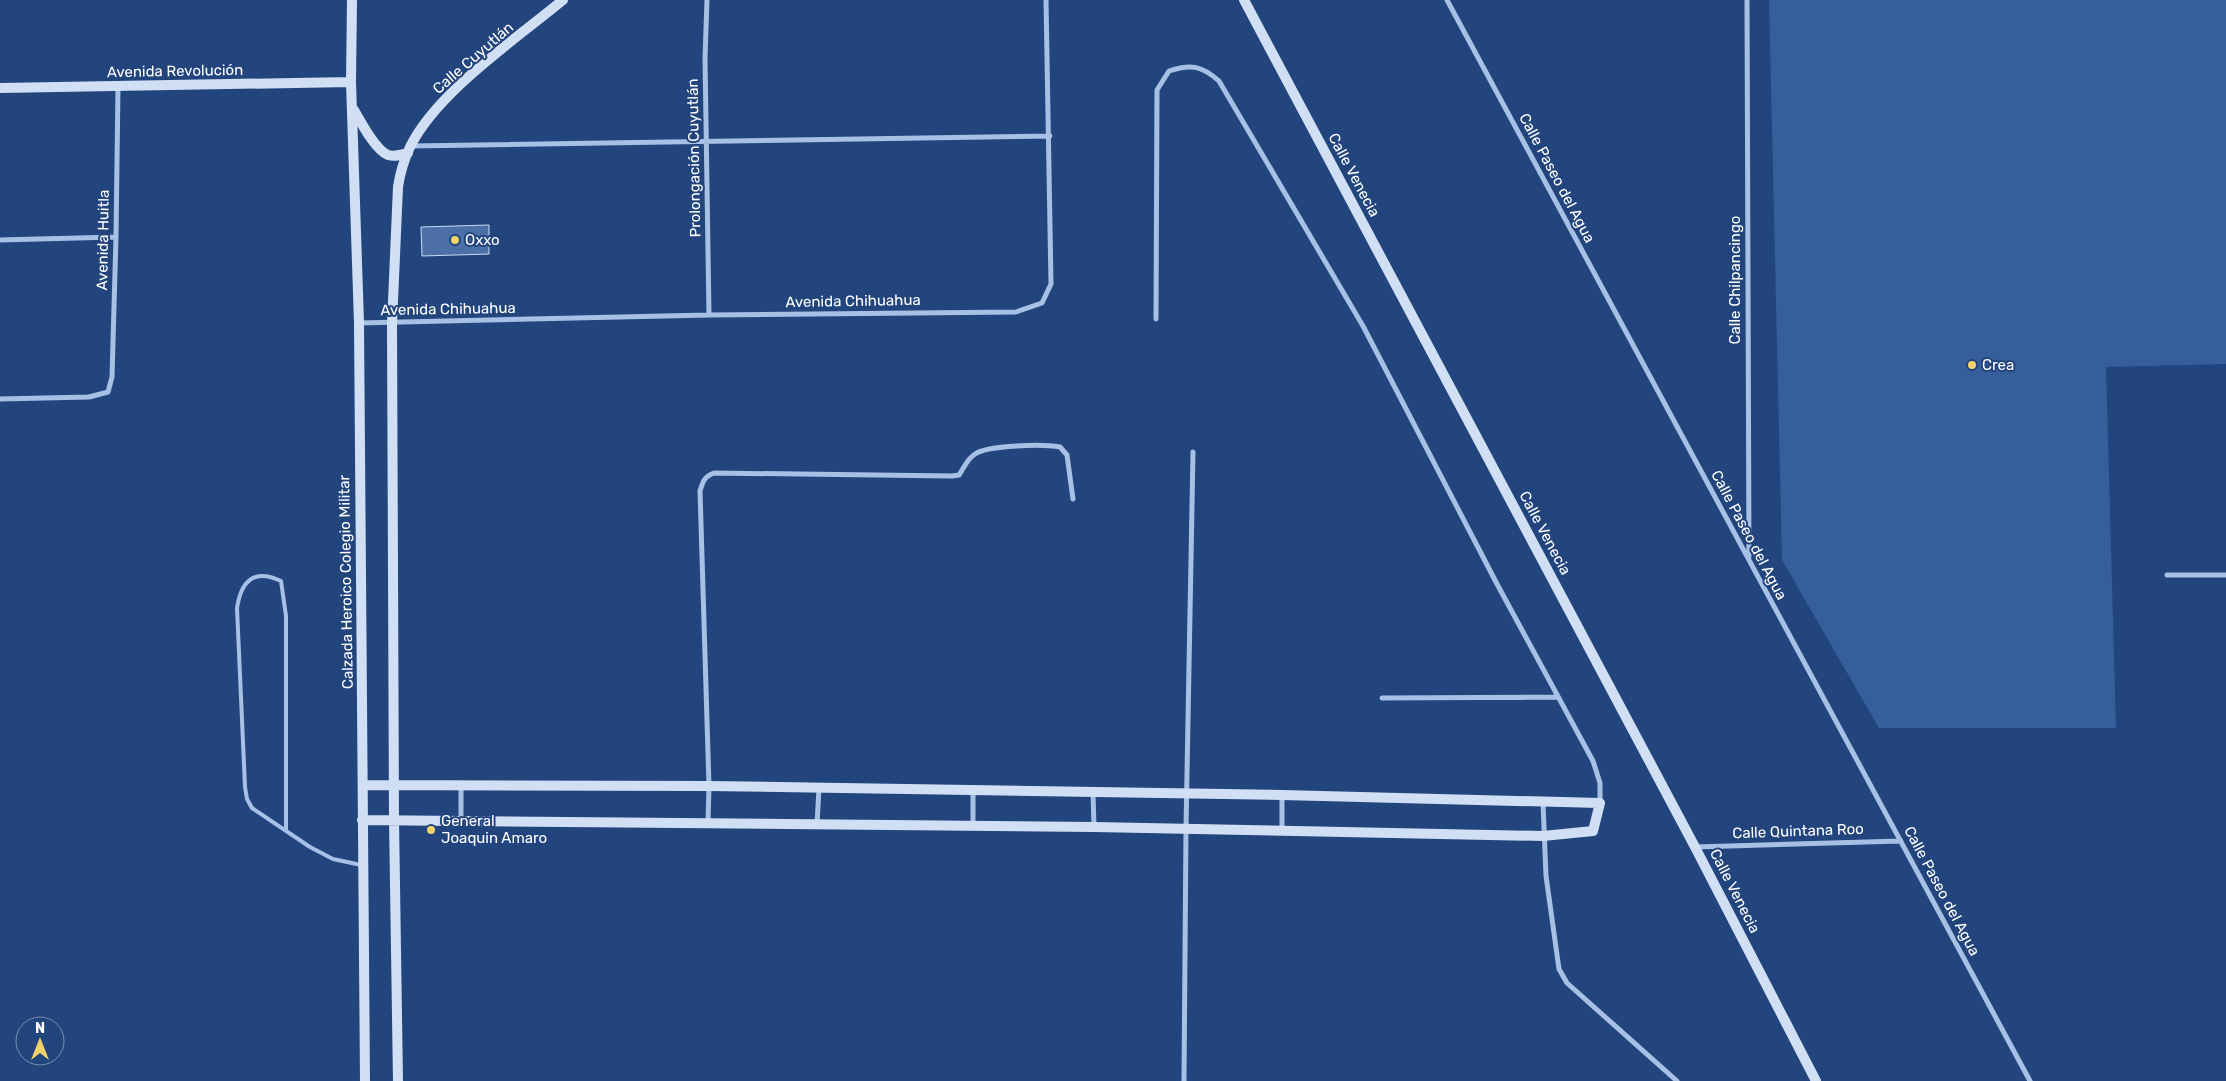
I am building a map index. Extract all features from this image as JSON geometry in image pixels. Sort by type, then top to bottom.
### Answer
[{"type":"street","name":"Calzada Heroico Colegio Militar","points":[[352,0],[352,107],[358,323],[365,1081]]},
{"type":"street","name":"Calle Cuyutlán","points":[[409,149],[433,112],[463,82],[563,0]]},
{"type":"street","name":"Prolongación Cuyutlán","points":[[707,0],[705,58],[709,315]]},
{"type":"street","name":"Avenida Chihuahua","points":[[358,323],[392,324],[709,315],[1016,312],[1042,303],[1051,284],[1050,136],[1046,0]]},
{"type":"street","name":"Calle Venecia","points":[[1244,0],[1696,847],[1816,1081]]},
{"type":"street","name":"Calle Paseo del Agua","points":[[1447,0],[2030,1081]]},
{"type":"street","name":"Calle Chilpancingo","points":[[1747,0],[1748,559]]},
{"type":"street","points":[[362,820],[1186,828],[1543,836],[1593,831],[1600,804],[1600,783],[1593,761],[1363,326],[1219,80],[1208,71],[1186,65],[1168,71],[1157,90],[1156,319]]},
{"type":"street","name":"Avenida Revolución","points":[[0,88],[352,82]]},
{"type":"street","name":"Avenida Huitla","points":[[0,399],[89,396],[108,392],[112,377],[118,87]]},
{"type":"street","points":[[352,107],[379,148],[387,154],[398,156],[409,149],[1050,136]]},
{"type":"street","points":[[398,1081],[394,819],[392,324],[398,187],[401,170],[409,149]]},
{"type":"street","points":[[0,240],[116,237]]},
{"type":"street","points":[[708,822],[709,786],[700,491],[703,480],[707,476],[714,473],[723,473],[952,476],[959,475],[968,459],[987,448],[1049,445],[1060,447],[1068,456],[1073,499]]},
{"type":"street","points":[[1184,1081],[1186,794],[1193,452]]},
{"type":"street","points":[[2167,575],[2226,575]]},
{"type":"street","points":[[1382,698],[1558,697]]},
{"type":"street","points":[[461,784],[461,820]]},
{"type":"street","points":[[363,785],[709,786],[1282,795],[1600,804]]},
{"type":"street","points":[[817,824],[819,788]]},
{"type":"street","points":[[973,791],[974,826]]},
{"type":"street","points":[[1093,793],[1094,827]]},
{"type":"street","points":[[1282,795],[1282,830]]},
{"type":"street","points":[[1543,802],[1546,876],[1559,969],[1567,983],[1677,1081]]},
{"type":"street","name":"Calle Quintana Roo","points":[[1696,847],[1901,841]]},
{"type":"lane","points":[[286,830],[286,616],[281,581],[268,575],[249,580],[240,590],[237,608],[245,788],[248,799],[252,808],[310,847],[333,859],[363,866]]},
{"type":"shaded area","name":"Crea","points":[[1769,0],[2226,0],[2226,364],[2106,367],[2116,728],[1879,728],[1782,560]]},
{"type":"building","name":"Oxxo","points":[[489,225],[489,254],[422,256],[421,227]]},
{"type":"place","name":"Oxxo","points":[[455,240]]},
{"type":"place","name":"Crea","points":[[1972,365]]},
{"type":"place","name":"General Joaquin Amaro","points":[[431,830]]}]
